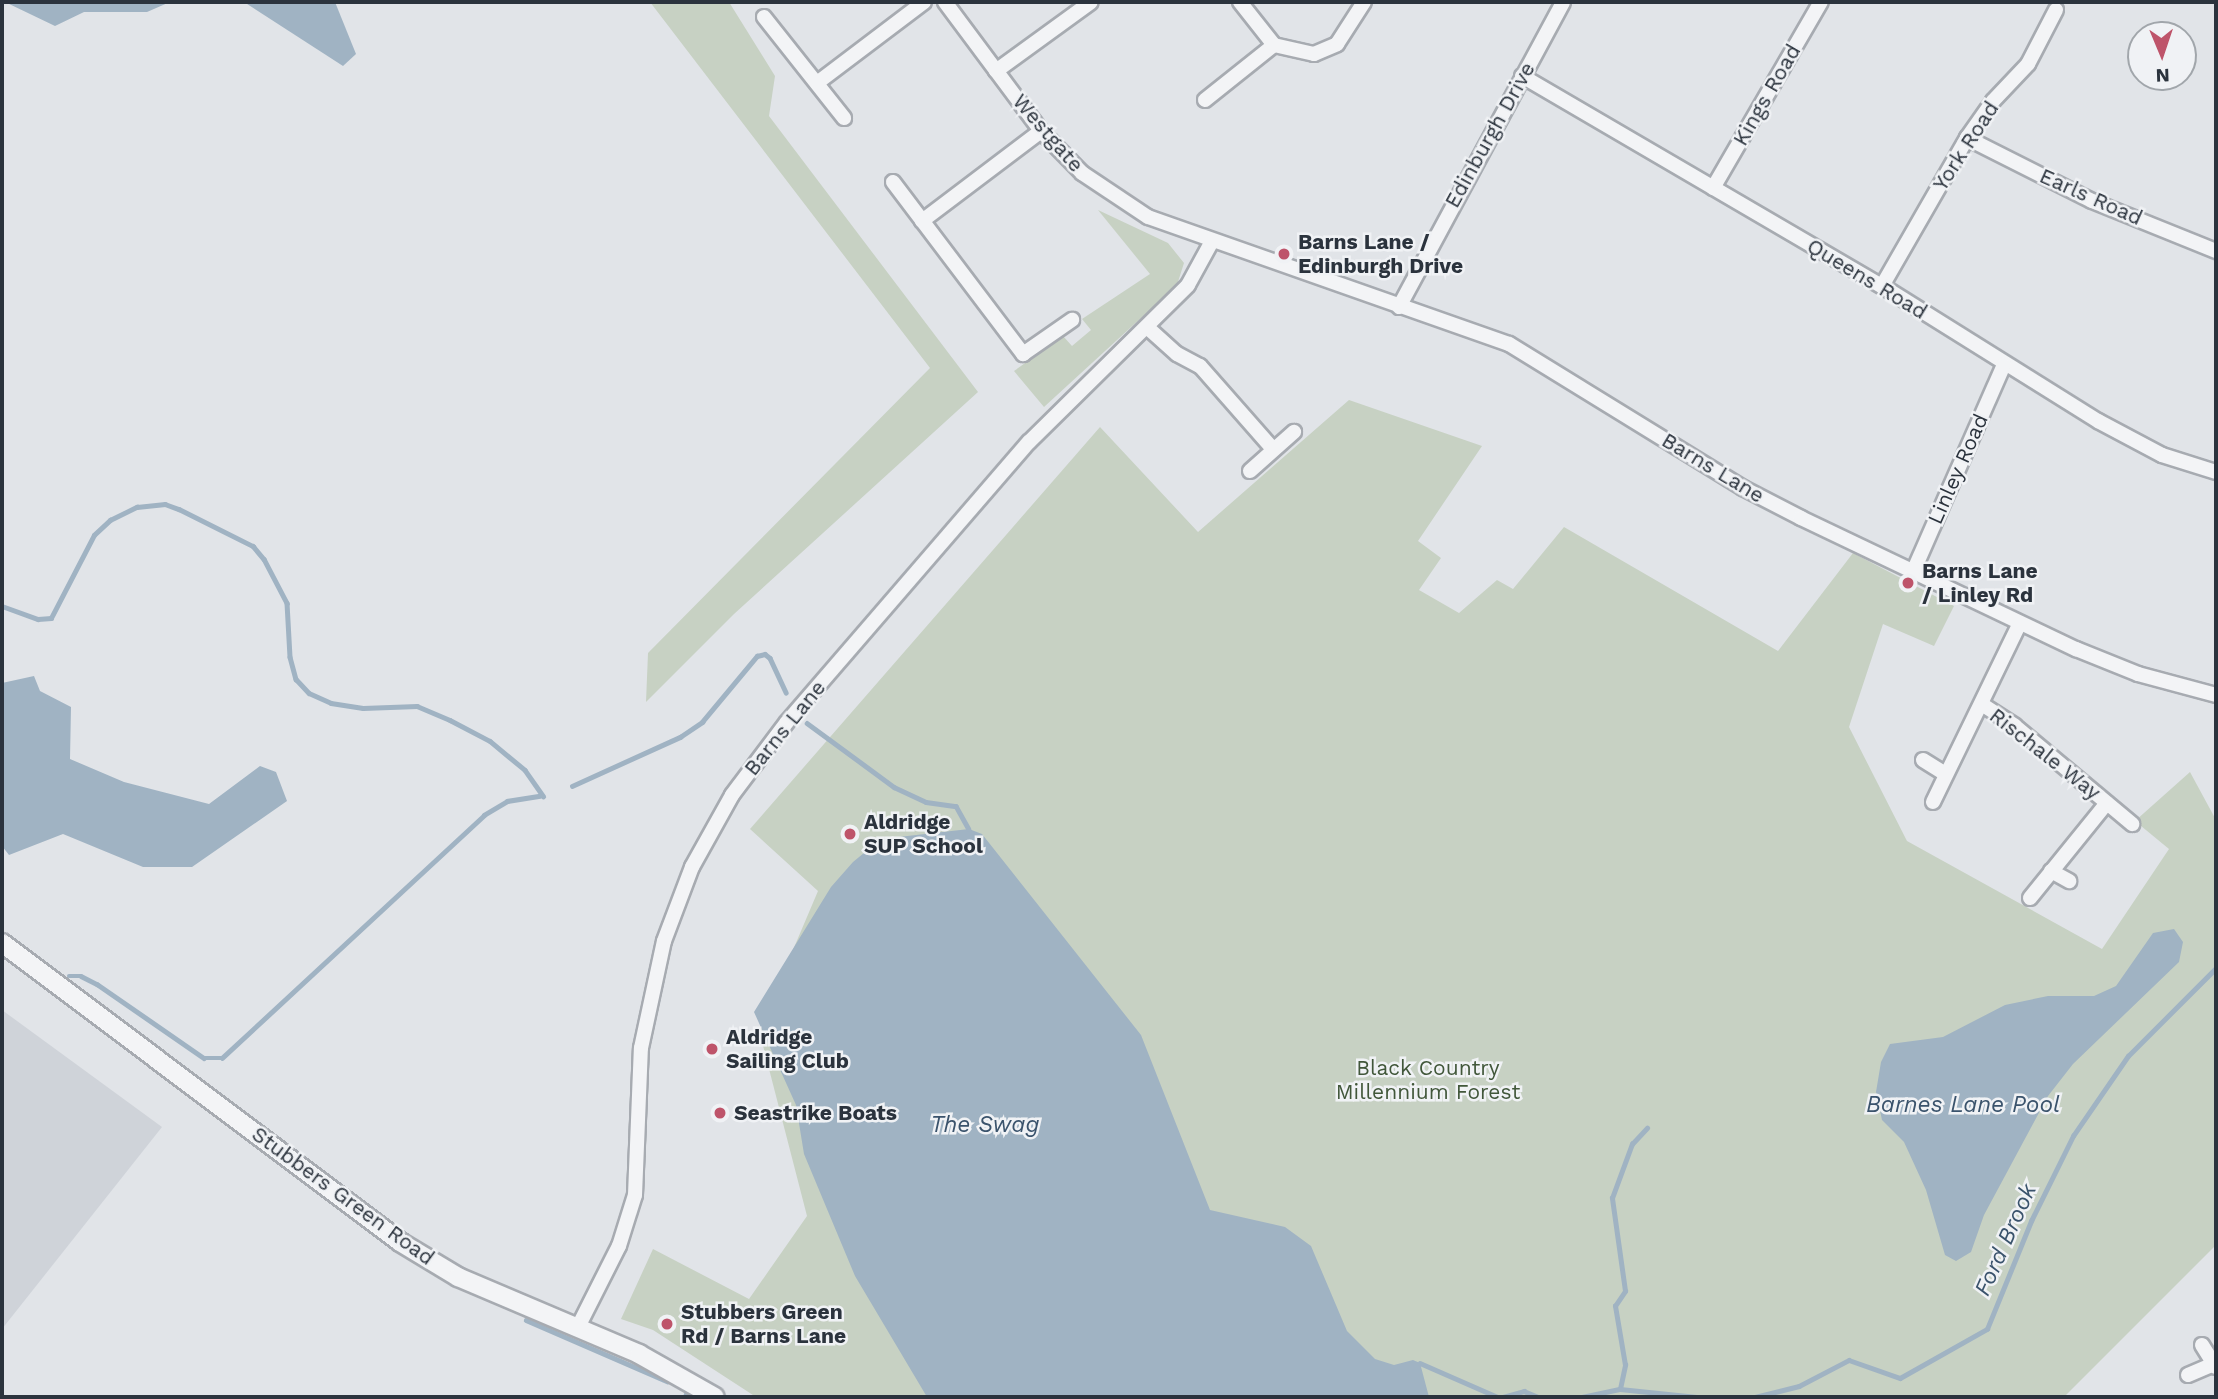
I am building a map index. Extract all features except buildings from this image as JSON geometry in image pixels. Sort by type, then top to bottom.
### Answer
[{"type":"street","points":[[817,83],[924,2]]},
{"type":"street","name":"Westgate","points":[[945,2],[1041,131],[1105,191],[1180,232]]},
{"type":"street","points":[[996,71],[1091,2]]},
{"type":"street","points":[[1240,2],[1274,45],[1314,54],[1337,44],[1364,2]]},
{"type":"street","name":"Edinburgh Drive","points":[[1399,307],[1563,2]]},
{"type":"street","name":"Kings Road","points":[[1713,188],[1821,2]]},
{"type":"street","name":"York Road","points":[[1882,285],[1967,138],[1993,101],[2028,64],[2056,10]]},
{"type":"street","points":[[764,17],[844,118]]},
{"type":"street","points":[[1206,101],[1274,45]]},
{"type":"street","name":"Queens Road","points":[[1522,76],[1882,285],[2004,365],[2162,455],[2216,472]]},
{"type":"street","points":[[922,221],[1041,131]]},
{"type":"street","name":"Earls Road","points":[[1967,138],[2092,201],[2216,251]]},
{"type":"street","points":[[893,182],[1023,354],[1072,320]]},
{"type":"street","name":"Barns Lane","points":[[1180,232],[1530,354],[1743,488],[2020,623],[2138,674],[2216,695]]},
{"type":"street","name":"Barns Lane","points":[[578,1327],[628,1224],[635,1195],[638,1079],[647,1013],[677,903],[710,832],[732,795],[787,722],[1021,451],[1148,328],[1188,285],[1211,243]]},
{"type":"street","points":[[1148,328],[1161,343],[1200,366],[1273,449]]},
{"type":"street","name":"Linley Road","points":[[1913,572],[2004,365]]},
{"type":"street","points":[[1250,471],[1294,432]]},
{"type":"street","name":"Rischale Way","points":[[1933,802],[1945,774],[1983,705],[2020,623]]},
{"type":"street","name":"Rischale Way","points":[[1983,705],[2015,726],[2132,824]]},
{"type":"street","points":[[1923,760],[1945,774]]},
{"type":"street","name":"Rischale Way","points":[[2030,898],[2107,803]]},
{"type":"street","points":[[2050,871],[2069,881]]},
{"type":"street","name":"Stubbers Green Road","points":[[2,943],[400,1242],[458,1278],[578,1327],[715,1397]]},
{"type":"street","points":[[2188,1375],[2215,1366],[2202,1345]]},
{"type":"shaded area","points":[[2,1010],[162,1127],[2,1329]]},
{"type":"green space","points":[[650,2],[729,2],[775,76],[769,116],[978,392],[734,614],[646,702],[648,653],[930,368]]},
{"type":"green space","points":[[1098,210],[1168,243],[1184,263],[1177,285],[1044,407],[1014,371],[1063,336],[1072,346],[1091,330],[1082,319],[1150,274]]},
{"type":"green space","name":"Black Country Millennium Forest","points":[[1349,400],[1482,446],[1418,541],[1441,558],[1419,590],[1459,613],[1497,580],[1513,589],[1564,527],[1778,651],[1853,553],[1954,606],[1934,646],[1883,624],[1849,727],[1907,841],[2102,949],[2169,849],[2135,821],[2190,772],[2216,820],[2216,1245],[2064,1397],[756,1397],[653,1330],[621,1319],[653,1249],[749,1299],[807,1216],[759,1030],[818,891],[750,829],[1100,427],[1198,532]]},
{"type":"water","points":[[5,2],[170,2],[147,12],[84,12],[55,26]]},
{"type":"water","points":[[244,2],[335,2],[356,54],[343,66]]},
{"type":"water","points":[[34,676],[40,691],[71,707],[70,759],[124,782],[209,804],[260,766],[276,772],[287,801],[192,867],[143,867],[63,834],[9,855],[2,846],[2,683]]},
{"type":"water","name":"The Swag","points":[[969,829],[982,834],[1141,1035],[1210,1210],[1285,1227],[1311,1246],[1347,1331],[1375,1359],[1394,1365],[1413,1360],[1420,1363],[1429,1397],[927,1397],[855,1276],[804,1154],[796,1105],[754,1012],[831,887],[853,862],[881,839]]},
{"type":"water","name":"Barnes Lane Pool","points":[[2174,929],[2183,942],[2179,962],[2073,1064],[2048,1096],[1984,1215],[1971,1252],[1956,1261],[1945,1255],[1926,1190],[1904,1142],[1882,1120],[1876,1092],[1881,1062],[1890,1044],[1943,1037],[2005,1005],[2048,996],[2094,996],[2116,986],[2153,933]]},
{"type":"waterway","points":[[2,606],[38,619],[51,618],[94,535],[110,520],[137,507],[165,504],[253,546],[264,559],[287,603],[290,657],[296,679],[309,693],[331,703],[363,708],[417,706],[450,720],[490,741],[525,770],[543,796]]},
{"type":"waterway","points":[[572,786],[680,737],[702,722],[757,656],[765,654],[770,658],[786,692]]},
{"type":"waterway","points":[[807,723],[894,787],[926,802],[956,806],[969,829]]},
{"type":"waterway","points":[[69,976],[81,976],[97,984],[204,1058],[222,1058],[484,815],[507,801],[540,796]]},
{"type":"waterway","name":"Ford Brook","points":[[1755,1397],[1799,1386],[1849,1360],[1900,1378],[1987,1329],[2031,1221],[2073,1136],[2128,1056],[2216,968]]},
{"type":"waterway","points":[[1620,1389],[1625,1365],[1615,1306],[1625,1291],[1612,1198],[1632,1144],[1647,1128]]},
{"type":"waterway","points":[[526,1320],[667,1381]]},
{"type":"waterway","points":[[1420,1363],[1498,1397]]},
{"type":"waterway","name":"Ford Brook","points":[[1582,1397],[1620,1389],[1697,1397]]},
{"type":"waterway","name":"Ford Brook","points":[[1503,1397],[1524,1391],[1538,1397]]},
{"type":"waterway","points":[[686,1394],[692,1397]]},
{"type":"place","name":"Barns Lane / Edinburgh Drive","points":[[1284,254]]},
{"type":"place","name":"Barns Lane / Linley Rd","points":[[1908,583]]},
{"type":"place","name":"Aldridge SUP School","points":[[850,834]]},
{"type":"place","name":"Aldridge Sailing Club","points":[[712,1049]]},
{"type":"place","name":"Seastrike Boats","points":[[720,1113]]},
{"type":"place","name":"Stubbers Green Rd / Barns Lane","points":[[667,1324]]}]
